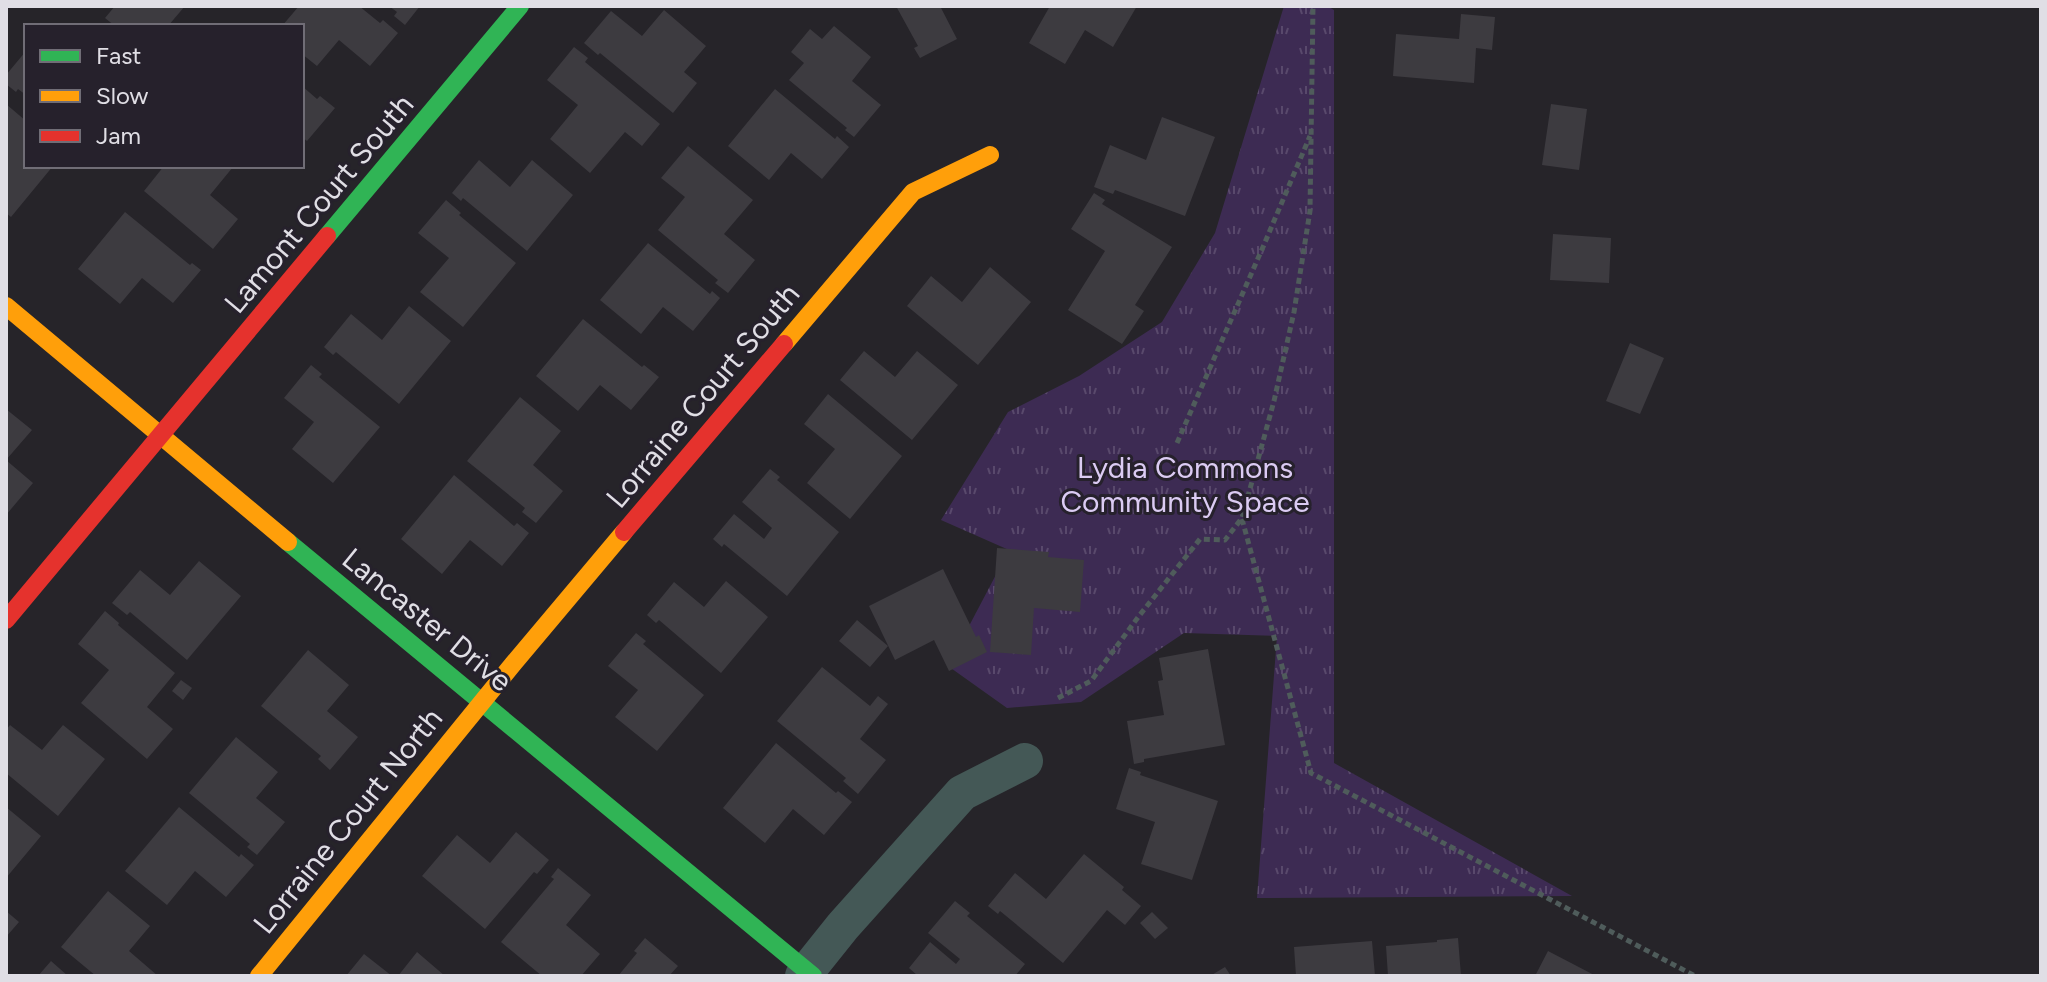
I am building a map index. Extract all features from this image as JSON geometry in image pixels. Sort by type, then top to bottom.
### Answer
[{"type":"street","name":"Lamont Court South","points":[[6,620],[520,6]]},
{"type":"street","name":"Lorraine Court South","points":[[482,701],[913,192],[990,155]]},
{"type":"street","name":"Lancaster Drive","points":[[6,306],[807,974]]},
{"type":"street","name":"Lorraine Court North","points":[[259,976],[482,701]]},
{"type":"street","points":[[807,974],[843,926],[962,793],[1025,761]]},
{"type":"path","points":[[1058,698],[1091,681],[1200,539],[1225,540],[1242,518],[1294,312],[1310,211],[1313,6]]},
{"type":"path","points":[[1177,443],[1311,131]]},
{"type":"path","points":[[1242,518],[1311,773],[1695,976]]},
{"type":"green space","name":"Lydia Commons Community Space","points":[[1284,6],[1327,6],[1334,10],[1334,763],[1572,896],[1257,898],[1277,636],[1184,633],[1081,702],[1007,708],[948,666],[1009,550],[941,520],[1008,412],[1079,376],[1162,322],[1215,233]]},
{"type":"building","points":[[115,6],[185,6],[170,24],[112,24],[105,18]]},
{"type":"building","points":[[299,6],[359,6],[398,33],[370,66],[339,40],[317,66],[304,56],[304,24],[284,24]]},
{"type":"building","points":[[389,6],[420,6],[405,25],[394,16],[397,12]]},
{"type":"building","points":[[896,6],[940,6],[957,39],[920,58],[914,48],[918,46]]},
{"type":"building","points":[[1050,6],[1137,6],[1113,47],[1085,30],[1065,64],[1029,43]]},
{"type":"building","points":[[664,10],[706,46],[684,72],[697,83],[673,113],[584,43],[611,11],[642,36]]},
{"type":"building","points":[[1461,14],[1495,17],[1492,50],[1476,48],[1474,83],[1393,76],[1396,34],[1459,39]]},
{"type":"building","points":[[834,26],[871,57],[852,81],[881,105],[854,137],[789,80],[804,63],[791,52],[810,29],[822,39]]},
{"type":"building","points":[[574,47],[588,58],[585,62],[660,124],[642,146],[625,132],[590,173],[550,139],[578,105],[547,80]]},
{"type":"building","points":[[24,53],[24,94],[18,89],[16,92],[6,84],[6,75]]},
{"type":"building","points":[[304,88],[335,108],[307,141],[304,139]]},
{"type":"building","points":[[775,89],[849,147],[822,179],[791,153],[769,180],[728,146]]},
{"type":"building","points":[[6,104],[24,119],[24,168],[51,168],[11,217],[6,213]]},
{"type":"building","points":[[1551,104],[1587,109],[1579,170],[1542,165]]},
{"type":"building","points":[[1162,117],[1215,137],[1185,216],[1115,190],[1113,194],[1094,187],[1110,145],[1146,160]]},
{"type":"building","points":[[688,146],[753,200],[724,234],[755,260],[728,293],[715,283],[718,280],[658,230],[685,197],[661,178]]},
{"type":"building","points":[[479,160],[510,187],[532,160],[573,195],[527,251],[463,198],[461,201],[452,193]]},
{"type":"building","points":[[162,168],[232,168],[210,195],[238,219],[213,249],[144,191]]},
{"type":"building","points":[[1094,193],[1105,200],[1102,204],[1172,247],[1135,305],[1144,311],[1122,344],[1068,310],[1105,251],[1071,229]]},
{"type":"building","points":[[446,200],[461,213],[459,215],[516,263],[463,327],[420,292],[449,258],[418,233]]},
{"type":"building","points":[[125,212],[190,265],[192,263],[201,270],[173,303],[142,278],[120,304],[78,269]]},
{"type":"building","points":[[1553,234],[1611,238],[1609,283],[1550,280]]},
{"type":"building","points":[[648,243],[710,294],[712,291],[720,298],[693,331],[663,307],[641,334],[600,300]]},
{"type":"building","points":[[990,267],[1031,302],[978,365],[907,306],[931,276],[962,302]]},
{"type":"building","points":[[409,306],[451,341],[399,404],[336,352],[333,355],[324,347],[351,314],[382,340]]},
{"type":"building","points":[[583,319],[659,377],[631,410],[600,385],[578,411],[536,376]]},
{"type":"building","points":[[1630,343],[1664,358],[1640,414],[1606,401]]},
{"type":"building","points":[[864,351],[895,377],[917,351],[958,385],[912,440],[840,380]]},
{"type":"building","points":[[311,365],[322,374],[319,377],[380,427],[333,483],[292,449],[314,422],[284,398]]},
{"type":"building","points":[[828,394],[902,456],[850,519],[807,483],[835,449],[804,424]]},
{"type":"building","points":[[520,397],[561,431],[533,465],[563,491],[536,523],[522,512],[525,508],[467,461]]},
{"type":"building","points":[[6,409],[32,430],[6,460]]},
{"type":"building","points":[[6,460],[33,483],[6,515]]},
{"type":"building","points":[[770,469],[780,477],[777,480],[839,532],[787,596],[724,544],[722,547],[713,539],[734,514],[764,539],[772,528],[742,502]]},
{"type":"building","points":[[454,475],[514,526],[517,523],[529,533],[502,566],[470,540],[442,574],[401,539]]},
{"type":"building","points":[[997,548],[1049,552],[1048,557],[1084,560],[1080,612],[1034,608],[1031,655],[990,652]]},
{"type":"building","points":[[199,561],[241,596],[187,660],[130,612],[127,615],[112,603],[140,570],[170,595]]},
{"type":"building","points":[[943,569],[976,637],[979,635],[987,652],[949,671],[934,640],[895,660],[869,606]]},
{"type":"building","points":[[726,581],[768,617],[721,673],[659,620],[656,623],[647,615],[674,582],[704,607]]},
{"type":"building","points":[[105,611],[175,673],[147,707],[173,729],[147,759],[81,703],[109,670],[78,644]]},
{"type":"building","points":[[857,620],[888,646],[870,667],[839,641]]},
{"type":"building","points":[[636,633],[646,641],[643,644],[704,695],[657,751],[615,717],[638,690],[608,666]]},
{"type":"building","points":[[1208,649],[1225,745],[1144,759],[1144,762],[1134,764],[1127,721],[1164,715],[1158,681],[1163,680],[1159,658]]},
{"type":"building","points":[[308,650],[349,685],[327,711],[358,737],[330,770],[318,759],[321,756],[261,706]]},
{"type":"building","points":[[822,667],[870,706],[878,696],[888,704],[860,739],[886,760],[858,794],[843,781],[846,778],[777,721]]},
{"type":"building","points":[[181,680],[192,688],[183,700],[172,691]]},
{"type":"building","points":[[10,725],[42,750],[63,725],[105,759],[58,816],[6,773],[6,730]]},
{"type":"building","points":[[236,737],[278,772],[256,798],[285,822],[257,855],[247,847],[250,844],[189,793]]},
{"type":"building","points":[[776,743],[836,793],[838,791],[852,802],[824,835],[793,809],[765,843],[723,808]]},
{"type":"building","points":[[1129,768],[1141,772],[1140,775],[1218,801],[1192,880],[1141,864],[1155,822],[1116,809]]},
{"type":"building","points":[[6,807],[41,836],[6,878]]},
{"type":"building","points":[[179,807],[239,857],[241,854],[254,865],[226,897],[195,871],[167,905],[125,871]]},
{"type":"building","points":[[516,832],[549,860],[537,874],[534,872],[485,929],[422,876],[457,835],[490,863]]},
{"type":"building","points":[[1084,854],[1124,887],[1122,890],[1141,906],[1125,925],[1107,910],[1063,963],[1000,911],[998,914],[988,906],[1015,873],[1046,899]]},
{"type":"building","points":[[558,868],[591,895],[566,925],[600,954],[581,976],[542,976],[501,942],[554,879],[551,877]]},
{"type":"building","points":[[108,891],[150,926],[129,951],[158,976],[96,976],[61,947]]},
{"type":"building","points":[[955,901],[970,913],[967,916],[1025,964],[1015,976],[918,976],[909,968],[930,942],[956,964],[960,959],[928,933]]},
{"type":"building","points":[[6,911],[19,922],[6,937]]},
{"type":"building","points":[[1152,912],[1168,928],[1155,939],[1140,923]]},
{"type":"building","points":[[645,938],[678,966],[669,976],[618,976],[637,953],[634,951]]},
{"type":"building","points":[[1458,938],[1461,976],[1388,976],[1386,946]]},
{"type":"building","points":[[1372,941],[1375,976],[1296,976],[1294,947]]},
{"type":"building","points":[[1548,951],[1596,976],[1535,976]]},
{"type":"building","points":[[417,952],[445,976],[398,976]]},
{"type":"building","points":[[364,954],[392,976],[346,976]]},
{"type":"building","points":[[51,961],[68,976],[38,976]]},
{"type":"building","points":[[1225,967],[1231,976],[1210,976]]},
{"type":"traffic: fast","points":[[327,236],[520,6]]},
{"type":"traffic: fast","points":[[288,542],[813,976]]},
{"type":"traffic: slow","points":[[784,344],[913,192],[990,155]]},
{"type":"traffic: slow","points":[[6,306],[288,542]]},
{"type":"traffic: slow","points":[[259,976],[624,532]]},
{"type":"traffic: jam","points":[[6,620],[327,236]]},
{"type":"traffic: jam","points":[[624,532],[784,344]]}]
